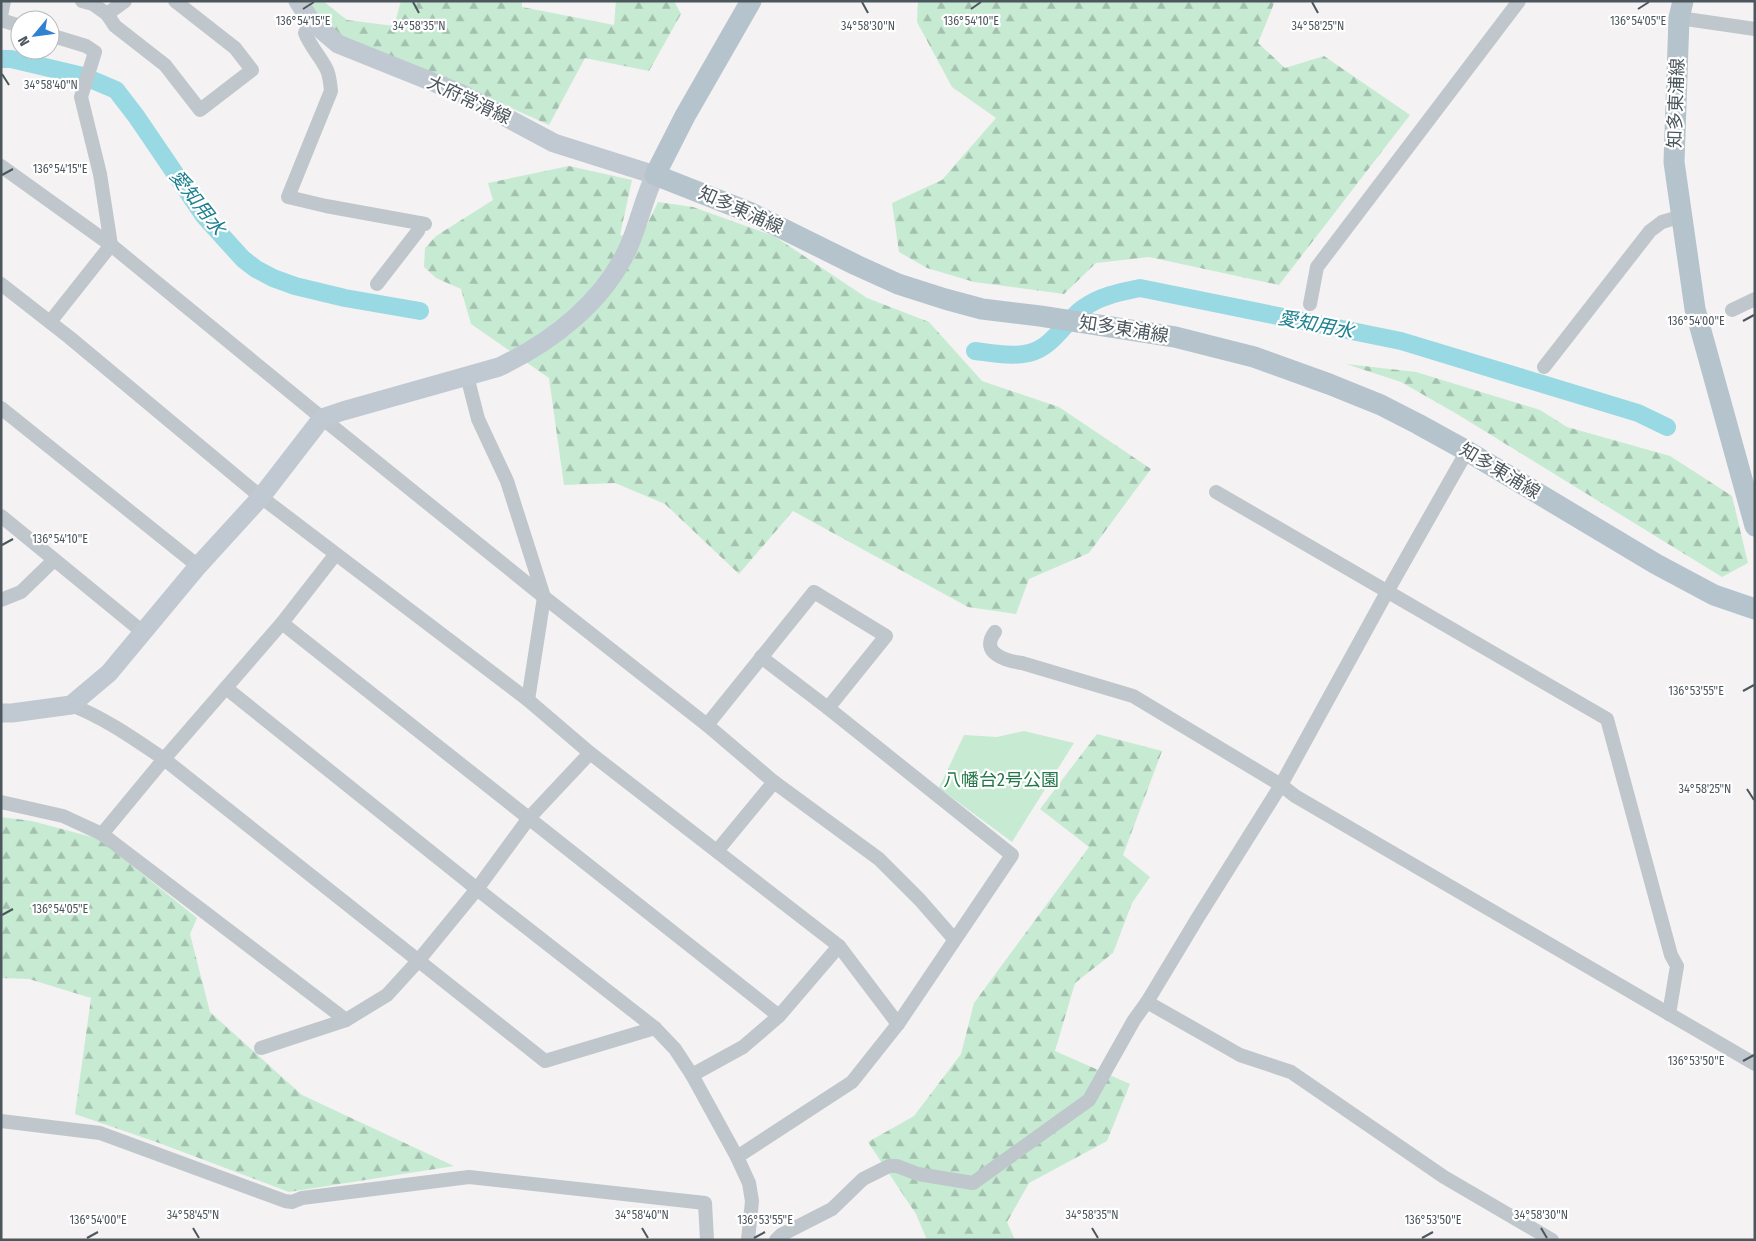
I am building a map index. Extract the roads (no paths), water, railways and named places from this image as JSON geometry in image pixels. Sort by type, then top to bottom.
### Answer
[{"type":"main road","points":[[655,174],[685,116],[751,1]]},
{"type":"main road","name":"知多東浦線","points":[[1681,10],[1674,162],[1695,309],[1755,526]]},
{"type":"main road","name":"知多東浦線","points":[[655,174],[749,212],[856,266],[898,284],[982,309],[1175,337],[1254,357],[1329,384],[1381,405],[1468,451],[1656,564],[1714,595],[1755,609]]},
{"type":"street","points":[[1,18],[4,1]]},
{"type":"street","points":[[82,1],[94,4],[107,14],[115,26],[165,65],[200,110],[252,70],[235,48],[175,1]]},
{"type":"street","points":[[107,14],[125,1]]},
{"type":"street","name":"大府常滑線","points":[[298,1],[311,21],[338,44],[460,93],[554,143],[655,174]]},
{"type":"street","points":[[1310,304],[1317,267],[1519,1]]},
{"type":"street","points":[[1681,10],[1755,29]]},
{"type":"street","points":[[311,21],[305,34],[326,68],[331,91],[288,197],[326,206],[423,223],[377,284]]},
{"type":"street","points":[[50,322],[112,245],[100,174],[81,97],[95,52],[92,48],[60,38]]},
{"type":"street","points":[[1,166],[112,245],[322,418],[544,597],[707,725],[774,782],[879,859],[920,900],[954,939]]},
{"type":"street","points":[[71,705],[109,673],[144,633],[198,566],[261,497],[322,418],[499,367],[542,345],[567,324],[591,302],[615,274],[629,246],[655,174]]},
{"type":"street","points":[[1544,367],[1650,231],[1662,222],[1682,216]]},
{"type":"street","points":[[1,284],[50,322],[261,497],[528,700],[590,753],[839,946],[898,1024]]},
{"type":"street","points":[[1732,310],[1755,299]]},
{"type":"street","points":[[467,376],[478,419],[507,481],[544,597],[528,700]]},
{"type":"street","points":[[1,408],[198,566]]},
{"type":"street","points":[[776,1240],[832,1209],[863,1179],[889,1166],[906,1169],[918,1174],[972,1183],[1089,1100],[1134,1020],[1282,785],[1387,592],[1468,451]]},
{"type":"street","points":[[1216,492],[1607,719],[1671,955],[1678,966],[1669,1014]]},
{"type":"street","points":[[1,516],[144,633]]},
{"type":"street","points":[[102,834],[282,622],[335,555]]},
{"type":"street","points":[[1,600],[22,592],[54,560]]},
{"type":"street","points":[[707,725],[814,592],[886,636],[828,708]]},
{"type":"street","points":[[282,622],[779,1016]]},
{"type":"street","points":[[995,632],[990,642],[992,648],[1003,660],[1022,663],[1133,696],[1282,785],[1295,796],[1755,1064]]},
{"type":"street","points":[[737,1157],[852,1082],[898,1024],[1012,855],[762,657]]},
{"type":"street","points":[[226,688],[477,889],[655,1028],[675,1049],[692,1075],[737,1157],[749,1184],[752,1201],[748,1240]]},
{"type":"street","points":[[1,713],[71,705],[91,713],[127,734],[164,759],[545,1060],[655,1028]]},
{"type":"street","points":[[261,1048],[346,1020],[387,994],[418,961],[477,889],[529,818],[590,753]]},
{"type":"street","points":[[717,851],[774,782]]},
{"type":"street","points":[[1,802],[63,816],[102,834],[346,1020]]},
{"type":"street","points":[[692,1075],[743,1047],[779,1016],[839,946]]},
{"type":"street","points":[[1147,1002],[1240,1055],[1291,1072],[1444,1177],[1552,1240]]},
{"type":"street","points":[[1,1121],[100,1133],[292,1202],[302,1198],[469,1177],[705,1203],[707,1240]]},
{"type":"waterway","name":"愛知用水","points":[[1,59],[11,59],[83,76],[116,90],[136,116],[204,216],[243,259],[256,269],[295,286],[345,298],[420,311]]},
{"type":"waterway","name":"愛知用水","points":[[975,351],[1016,355],[1037,350],[1045,346],[1076,314],[1095,301],[1110,295],[1140,288],[1401,341],[1638,413],[1667,427]]},
{"type":"park label","name":"八幡台2号公園","points":[[1001,780]]}]
